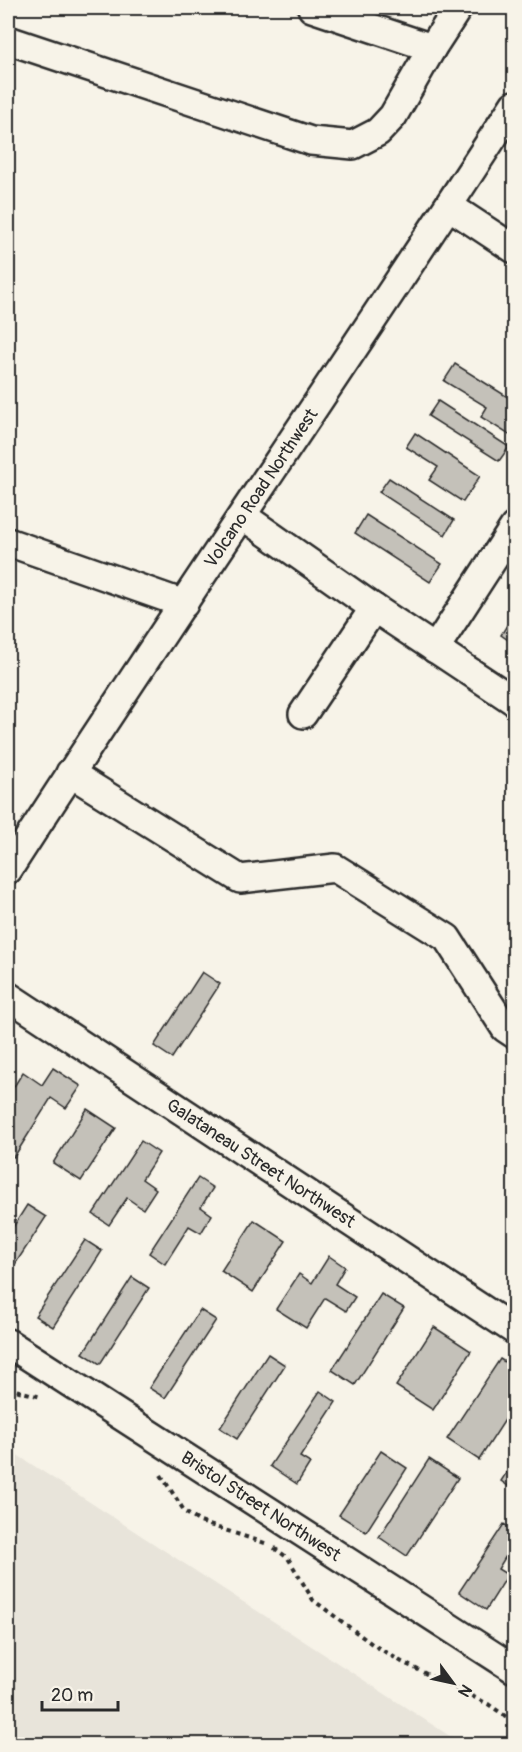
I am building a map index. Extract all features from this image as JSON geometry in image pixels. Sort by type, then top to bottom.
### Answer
[{"type":"street","points":[[312,8],[432,48]]},
{"type":"street","points":[[8,40],[310,141],[353,145],[378,132],[393,116],[458,8]]},
{"type":"street","name":"Volcano Road Northwest","points":[[8,870],[70,773],[243,516],[514,105]]},
{"type":"street","points":[[449,206],[514,249]]},
{"type":"street","points":[[243,516],[374,608],[514,701]]},
{"type":"street","points":[[435,648],[514,527]]},
{"type":"street","points":[[8,542],[183,604]]},
{"type":"street","points":[[303,714],[374,608]]},
{"type":"street","points":[[70,773],[240,879],[335,868],[447,938],[505,1028],[514,1034]]},
{"type":"street","name":"Galataneau Street Northwest","points":[[8,996],[514,1330]]},
{"type":"street","name":"Bristol Street Northwest","points":[[8,1342],[514,1669]]},
{"type":"path","points":[[8,1388],[43,1397]]},
{"type":"path","points":[[158,1468],[185,1512],[200,1522],[266,1543],[288,1558],[313,1600],[372,1644],[402,1662],[488,1704],[514,1722]]},
{"type":"shaded area","points":[[8,1449],[462,1744],[8,1744]]},
{"type":"building","points":[[455,364],[514,401],[514,438],[481,417],[487,407],[444,381]]},
{"type":"building","points":[[438,401],[509,447],[499,461],[428,416]]},
{"type":"building","points":[[415,433],[480,476],[463,502],[429,480],[438,467],[406,447]]},
{"type":"building","points":[[389,478],[454,520],[445,535],[379,492]]},
{"type":"building","points":[[366,515],[442,564],[430,582],[355,533]]},
{"type":"building","points":[[510,620],[514,623],[514,644],[501,635]]},
{"type":"building","points":[[202,972],[220,984],[172,1058],[154,1046]]},
{"type":"building","points":[[53,1068],[81,1086],[66,1108],[51,1098],[14,1157],[8,1152],[8,1096],[23,1072],[42,1085]]},
{"type":"building","points":[[87,1109],[116,1128],[81,1181],[53,1163]]},
{"type":"building","points":[[141,1141],[159,1153],[142,1179],[156,1189],[143,1209],[127,1198],[109,1225],[93,1214]]},
{"type":"building","points":[[198,1178],[213,1188],[201,1207],[212,1215],[201,1233],[189,1226],[165,1264],[149,1253]]},
{"type":"building","points":[[27,1205],[46,1217],[8,1275],[8,1235]]},
{"type":"building","points":[[254,1220],[286,1241],[253,1292],[221,1271]]},
{"type":"building","points":[[85,1240],[102,1251],[53,1327],[35,1316]]},
{"type":"building","points":[[329,1256],[345,1267],[335,1284],[355,1297],[346,1311],[325,1298],[306,1328],[276,1309],[299,1274],[312,1283]]},
{"type":"building","points":[[132,1277],[149,1288],[100,1364],[83,1353]]},
{"type":"building","points":[[381,1294],[404,1308],[355,1385],[332,1370]]},
{"type":"building","points":[[200,1310],[216,1320],[165,1398],[149,1388]]},
{"type":"building","points":[[434,1327],[471,1351],[433,1410],[396,1386]]},
{"type":"building","points":[[268,1354],[285,1365],[237,1439],[220,1428]]},
{"type":"building","points":[[500,1359],[514,1368],[514,1406],[479,1460],[447,1439]]},
{"type":"building","points":[[320,1391],[336,1402],[300,1457],[310,1463],[297,1484],[270,1466]]},
{"type":"building","points":[[381,1451],[407,1468],[366,1532],[339,1515]]},
{"type":"building","points":[[429,1459],[458,1478],[407,1556],[379,1537]]},
{"type":"building","points":[[514,1461],[514,1490],[501,1481]]},
{"type":"building","points":[[504,1524],[514,1531],[514,1543],[498,1569],[508,1575],[486,1610],[459,1592]]}]
